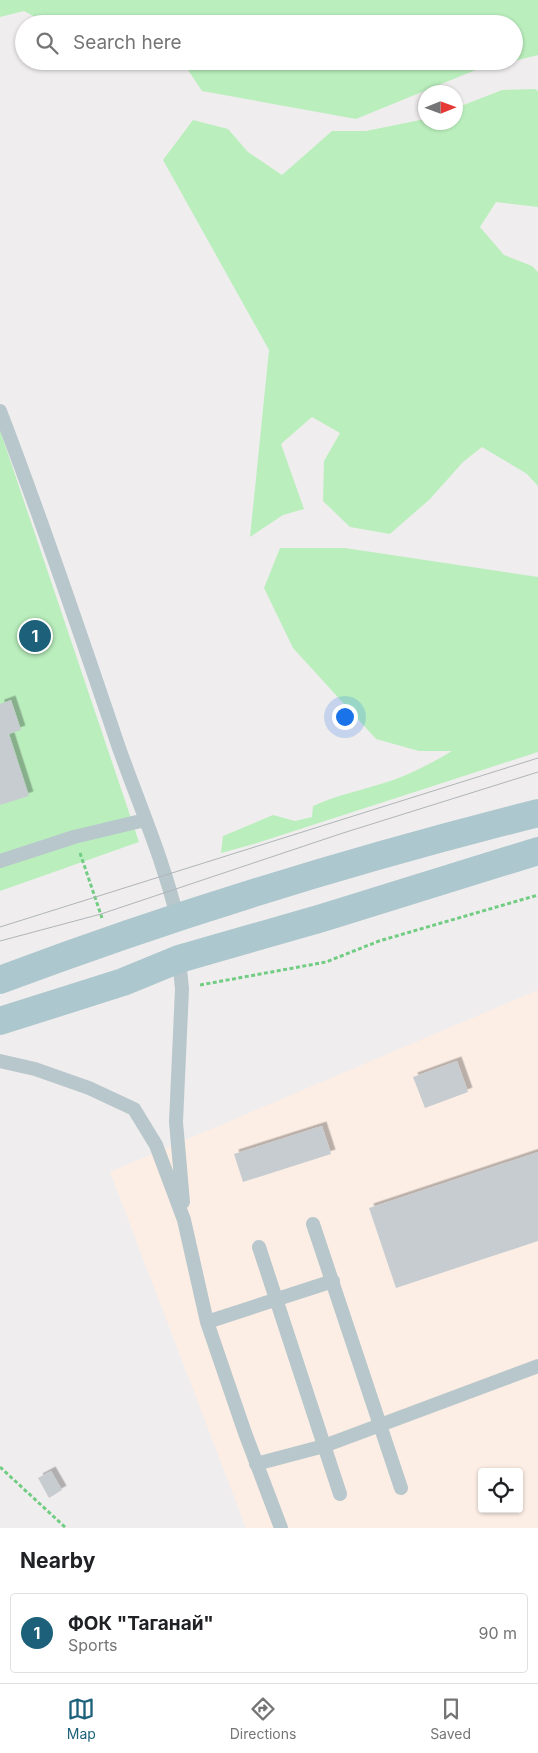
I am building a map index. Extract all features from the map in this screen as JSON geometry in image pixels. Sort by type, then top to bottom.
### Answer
[{"type":"main road","points":[[0,980],[111,938],[177,917],[436,839],[538,813]]},
{"type":"main road","points":[[0,1021],[123,982],[179,960],[538,851]]},
{"type":"main road","points":[[177,917],[179,960]]},
{"type":"lane","points":[[0,412],[46,530],[166,876],[177,917]]},
{"type":"lane","points":[[0,861],[74,837],[145,820]]},
{"type":"lane","points":[[179,960],[182,989],[176,1122],[184,1220]]},
{"type":"lane","points":[[0,1061],[34,1068],[89,1088],[134,1109],[156,1145],[184,1220],[208,1322],[256,1464],[281,1528]]},
{"type":"lane","points":[[313,1224],[401,1488]]},
{"type":"lane","points":[[259,1247],[340,1494]]},
{"type":"lane","points":[[208,1322],[277,1301],[333,1281]]},
{"type":"lane","points":[[256,1464],[324,1446],[538,1366]]},
{"type":"path","points":[[182,989],[326,962],[379,941],[538,895]]},
{"type":"path","points":[[0,1467],[66,1528]]},
{"type":"shaded area","points":[[538,990],[538,1528],[246,1528],[110,1172]]},
{"type":"green space","points":[[0,0],[538,0],[538,55],[523,59],[523,15],[31,15],[24,11],[0,17]]},
{"type":"green space","points":[[188,70],[476,70],[439,85],[418,85],[418,94],[356,119],[202,91]]},
{"type":"green space","points":[[535,89],[538,91],[538,207],[496,202],[480,227],[504,255],[532,266],[538,272],[538,486],[527,474],[482,447],[463,462],[430,499],[390,534],[350,527],[323,501],[324,461],[340,433],[312,417],[281,444],[304,509],[283,515],[250,537],[269,350],[163,160],[193,120],[228,129],[248,152],[282,175],[332,131],[366,131],[418,120],[418,130],[463,130],[463,105],[502,90]]},
{"type":"green space","points":[[0,430],[139,842],[0,891]]},
{"type":"green space","points":[[280,548],[345,548],[538,577],[538,752],[221,853],[223,836],[273,815],[295,821],[312,817],[313,806],[406,775],[452,751],[419,751],[376,739],[293,648],[264,588]]},
{"type":"building","points":[[11,700],[21,730],[9,734],[29,796],[0,805],[0,704]]},
{"type":"building","points":[[457,1061],[468,1092],[425,1108],[413,1077]]},
{"type":"building","points":[[322,1126],[331,1154],[243,1182],[234,1154]]},
{"type":"building","points":[[538,1152],[538,1241],[396,1288],[369,1208]]},
{"type":"building","points":[[51,1471],[62,1490],[49,1498],[38,1478]]},
{"type":"tram line","points":[[0,927],[538,758]]},
{"type":"tram line","points":[[0,941],[101,914],[343,833],[538,772]]},
{"type":"place","name":"ФОК \"Таганай\"","points":[[35,636]]}]
